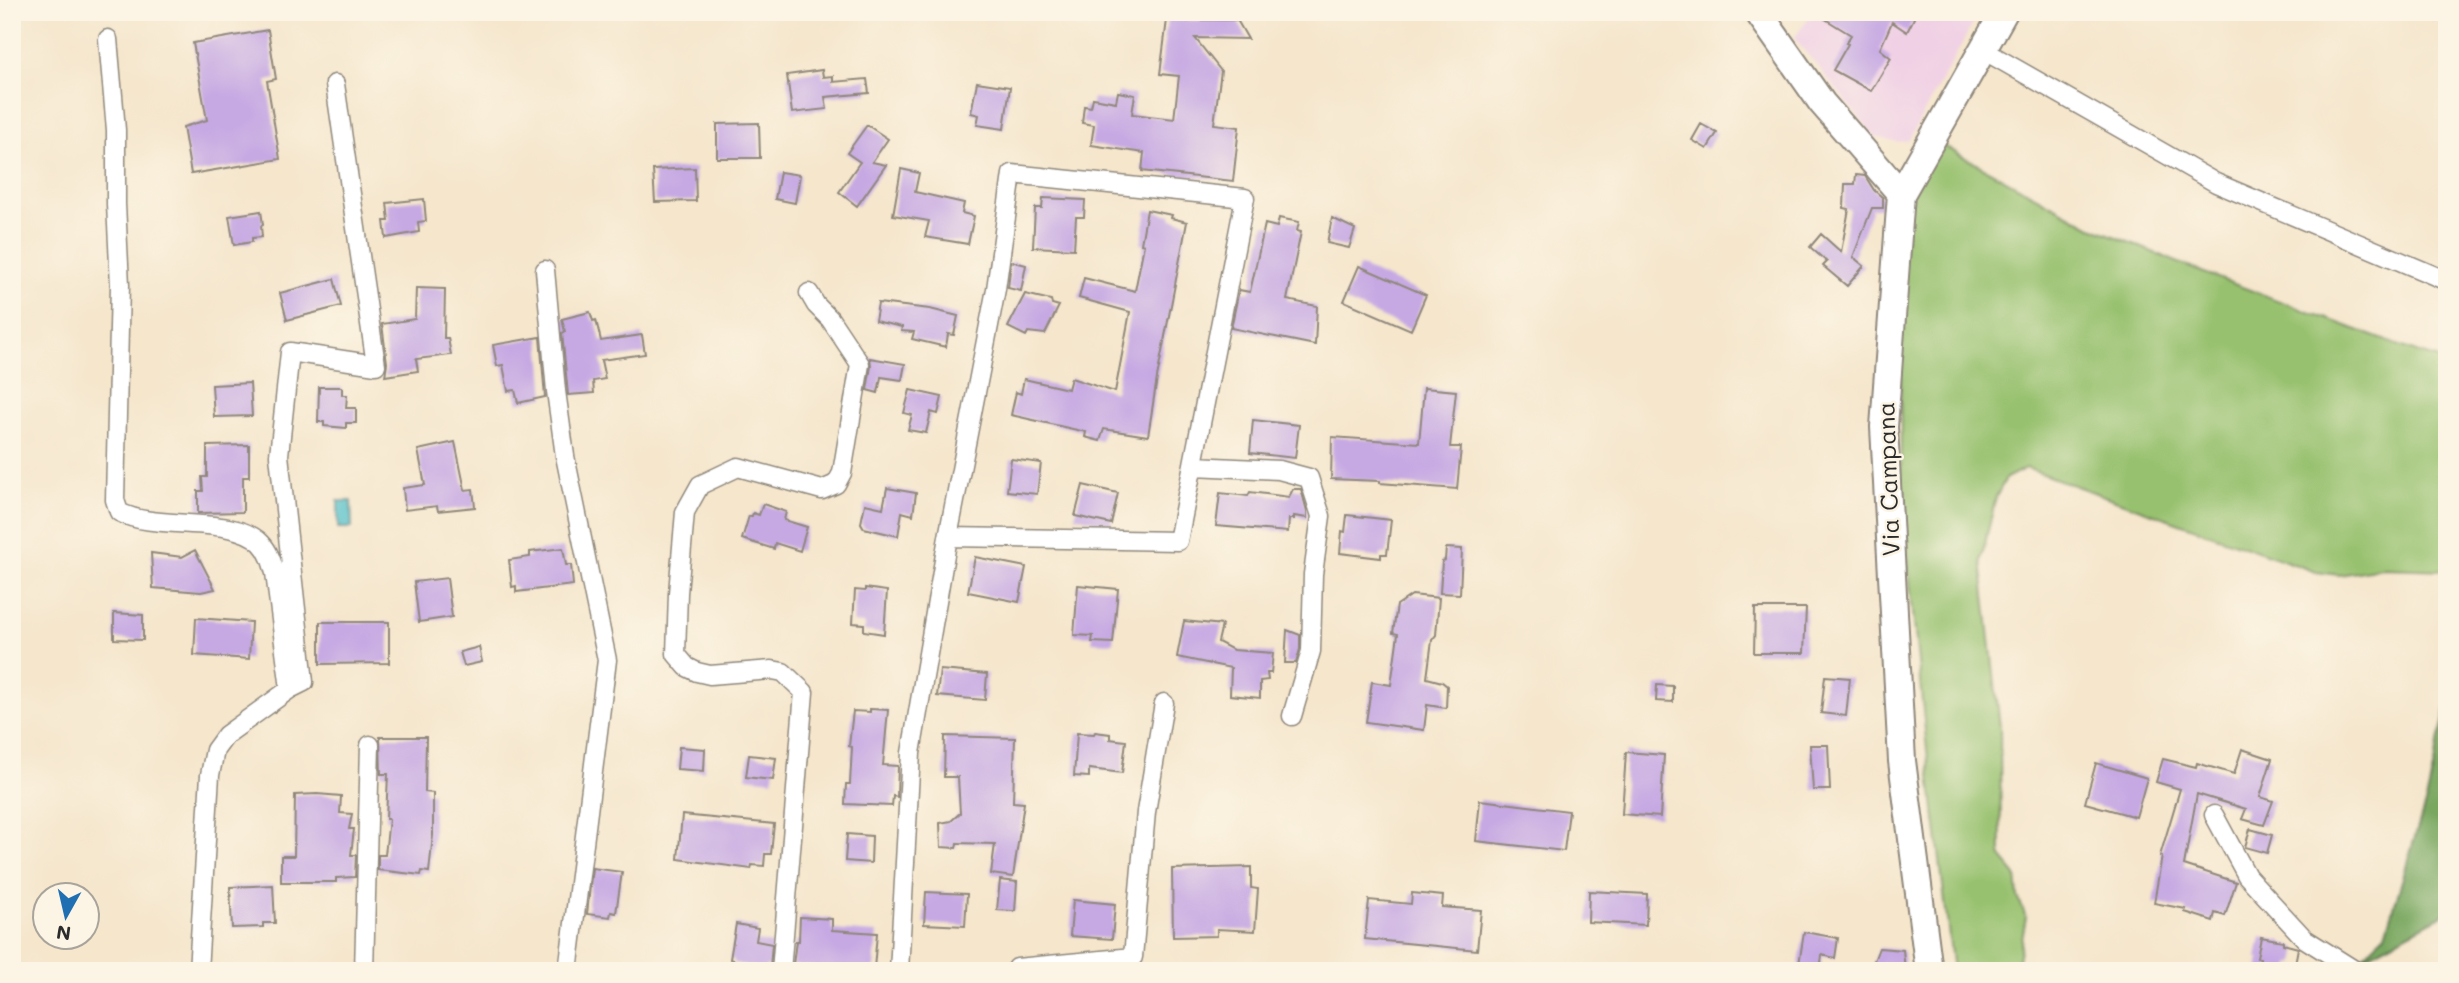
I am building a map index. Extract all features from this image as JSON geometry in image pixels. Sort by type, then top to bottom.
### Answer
[{"type":"main road","points":[[1758,12],[1822,103],[1901,194]]},
{"type":"main road","name":"Via Campana","points":[[1929,971],[1902,761],[1884,427],[1901,194],[2004,12]]},
{"type":"street","points":[[108,39],[116,130],[120,285],[115,500],[119,512],[138,520],[228,528],[261,543],[275,573],[290,689]]},
{"type":"street","points":[[1983,50],[2216,183],[2447,281]]},
{"type":"street","points":[[198,971],[210,775],[215,750],[226,735],[304,681],[279,455],[290,352],[376,365],[335,84]]},
{"type":"street","points":[[900,971],[911,753],[948,537],[996,289],[1012,174],[1245,198],[1178,541],[948,537]]},
{"type":"street","points":[[545,270],[565,456],[607,660],[568,971]]},
{"type":"street","points":[[781,971],[804,692],[783,672],[772,670],[710,675],[687,667],[676,654],[678,593],[685,512],[700,485],[738,467],[822,491],[836,484],[842,473],[860,364],[831,319],[809,293]]},
{"type":"street","points":[[1194,466],[1279,470],[1309,478],[1321,516],[1313,574],[1311,651],[1292,716]]},
{"type":"street","points":[[1017,971],[1017,968],[1133,957],[1146,812],[1164,702]]},
{"type":"street","points":[[364,971],[370,745]]},
{"type":"street","points":[[2214,815],[2247,876],[2305,939],[2356,971]]},
{"type":"shaded area","points":[[1813,12],[1931,12],[1976,18],[1908,141],[1898,142],[1875,137],[1794,38]]},
{"type":"green space","points":[[1940,144],[2092,227],[2191,268],[2447,361],[2447,570],[2382,568],[2339,575],[2316,572],[2026,468],[2006,478],[1996,497],[1981,560],[2000,727],[2001,857],[2016,875],[2018,897],[2026,917],[2016,971],[1953,971],[1901,495],[1900,285],[1909,198]]},
{"type":"green space","points":[[2447,705],[2447,908],[2441,916],[2360,959],[2386,934],[2427,797]]},
{"type":"water","points":[[338,501],[351,501],[352,528],[338,528]]},
{"type":"building","points":[[1168,12],[1189,12],[1188,20],[1237,20],[1248,39],[1195,38],[1221,71],[1214,124],[1239,127],[1233,181],[1142,171],[1144,153],[1091,145],[1094,125],[1082,123],[1084,106],[1091,107],[1093,98],[1116,102],[1118,92],[1135,95],[1132,114],[1174,119],[1179,76],[1160,74]]},
{"type":"building","points":[[1814,12],[1905,12],[1914,18],[1907,32],[1892,22],[1880,49],[1891,58],[1871,91],[1833,70],[1851,35]]},
{"type":"building","points":[[268,30],[276,79],[267,81],[280,159],[191,174],[183,127],[207,120],[193,43]]},
{"type":"building","points":[[822,70],[823,77],[833,76],[833,82],[867,79],[869,93],[825,97],[827,109],[792,113],[787,75]]},
{"type":"building","points":[[977,82],[1010,87],[1004,129],[977,125],[979,115],[971,113]]},
{"type":"building","points":[[759,123],[760,158],[717,158],[717,124]]},
{"type":"building","points":[[1701,124],[1717,133],[1707,149],[1692,140]]},
{"type":"building","points":[[867,125],[888,139],[872,162],[886,165],[857,206],[839,192],[860,162],[847,153]]},
{"type":"building","points":[[695,168],[696,201],[655,202],[653,170]]},
{"type":"building","points":[[901,169],[919,173],[915,192],[964,203],[962,213],[974,216],[968,244],[925,237],[929,221],[893,215]]},
{"type":"building","points":[[780,172],[800,175],[795,203],[775,199]]},
{"type":"building","points":[[1856,175],[1865,176],[1883,198],[1883,208],[1872,208],[1853,257],[1864,266],[1847,286],[1823,266],[1827,262],[1810,247],[1821,234],[1841,252],[1849,209],[1844,208],[1845,184],[1855,184]]},
{"type":"building","points":[[1043,198],[1085,200],[1084,217],[1076,217],[1074,249],[1033,247],[1035,208],[1042,208]]},
{"type":"building","points":[[424,199],[426,221],[418,222],[419,232],[386,238],[384,221],[389,221],[387,203]]},
{"type":"building","points":[[1147,210],[1172,215],[1171,218],[1187,222],[1148,436],[1104,429],[1100,441],[1085,437],[1086,432],[1011,415],[1016,392],[1021,394],[1024,379],[1068,389],[1071,378],[1115,392],[1130,312],[1079,298],[1084,278],[1135,291],[1144,245],[1141,244]]},
{"type":"building","points":[[261,211],[262,237],[234,245],[229,216]]},
{"type":"building","points":[[1279,218],[1299,222],[1297,231],[1301,232],[1287,300],[1317,306],[1315,345],[1231,328],[1239,290],[1250,292],[1265,224],[1277,227]]},
{"type":"building","points":[[1332,218],[1355,229],[1349,248],[1327,243]]},
{"type":"building","points":[[1011,261],[1026,265],[1021,291],[1008,288]]},
{"type":"building","points":[[1359,266],[1426,295],[1411,330],[1344,301]]},
{"type":"building","points":[[334,279],[341,306],[287,320],[280,293]]},
{"type":"building","points":[[416,288],[445,289],[444,338],[448,338],[451,355],[416,359],[418,371],[385,376],[387,363],[382,324],[415,319]]},
{"type":"building","points":[[1025,294],[1051,300],[1052,304],[1059,306],[1045,334],[1028,332],[1026,336],[1008,327]]},
{"type":"building","points":[[878,303],[930,309],[958,316],[954,335],[948,334],[946,347],[912,339],[914,332],[901,331],[902,327],[875,321]]},
{"type":"building","points":[[590,312],[593,321],[596,320],[601,341],[642,335],[645,354],[601,360],[605,379],[593,381],[594,393],[568,395],[562,319]]},
{"type":"building","points":[[540,337],[545,397],[518,403],[515,390],[508,391],[503,365],[497,366],[493,345]]},
{"type":"building","points":[[870,358],[905,364],[902,380],[881,377],[878,393],[867,390]]},
{"type":"building","points":[[250,383],[252,416],[214,417],[212,385]]},
{"type":"building","points":[[319,387],[342,387],[342,395],[347,395],[346,408],[356,408],[356,423],[346,423],[346,428],[324,426],[324,422],[318,422]]},
{"type":"building","points":[[1424,388],[1456,391],[1450,447],[1461,447],[1457,489],[1331,479],[1332,437],[1419,443]]},
{"type":"building","points":[[910,390],[942,397],[938,414],[931,412],[926,433],[908,430],[912,415],[904,413]]},
{"type":"building","points":[[1253,420],[1299,425],[1295,458],[1250,453]]},
{"type":"building","points":[[455,442],[465,490],[473,489],[475,507],[438,511],[437,506],[405,510],[403,488],[425,485],[418,450]]},
{"type":"building","points":[[249,445],[249,477],[243,477],[243,512],[198,513],[198,491],[203,491],[202,477],[207,477],[207,446]]},
{"type":"building","points":[[1011,459],[1041,463],[1037,494],[1007,491]]},
{"type":"building","points":[[1083,485],[1118,493],[1111,524],[1075,516]]},
{"type":"building","points":[[887,488],[916,493],[913,515],[902,512],[898,536],[864,528],[861,523],[865,504],[883,508]]},
{"type":"building","points":[[1293,489],[1301,489],[1307,518],[1294,516],[1294,519],[1289,519],[1288,532],[1216,526],[1220,493],[1248,496],[1250,492],[1289,497]]},
{"type":"building","points":[[763,504],[786,512],[784,520],[807,527],[800,551],[775,543],[774,549],[742,539],[749,516],[753,513],[759,515]]},
{"type":"building","points":[[1347,515],[1391,520],[1387,554],[1381,554],[1381,558],[1340,553]]},
{"type":"building","points":[[563,548],[566,565],[571,565],[573,585],[516,592],[516,586],[512,587],[509,560],[530,557],[530,552]]},
{"type":"building","points":[[1446,548],[1462,549],[1460,594],[1440,593],[1442,561],[1445,560]]},
{"type":"building","points":[[195,550],[215,589],[201,592],[153,588],[151,553],[182,557]]},
{"type":"building","points":[[975,557],[1026,567],[1019,602],[968,592]]},
{"type":"building","points":[[447,578],[452,617],[419,622],[414,582]]},
{"type":"building","points":[[1078,585],[1118,589],[1113,643],[1092,642],[1093,636],[1074,635]]},
{"type":"building","points":[[865,588],[887,591],[884,634],[864,631],[864,624],[853,623],[855,590],[865,591]]},
{"type":"building","points":[[1412,595],[1439,598],[1436,635],[1432,640],[1427,678],[1447,686],[1446,708],[1427,705],[1424,730],[1366,722],[1372,682],[1391,685],[1398,634],[1393,633],[1397,605]]},
{"type":"building","points":[[1755,608],[1806,608],[1804,653],[1754,653]]},
{"type":"building","points":[[114,613],[143,615],[143,640],[114,639]]},
{"type":"building","points":[[196,618],[251,622],[249,659],[194,655]]},
{"type":"building","points":[[1184,621],[1222,625],[1218,642],[1233,650],[1273,653],[1271,673],[1267,673],[1268,680],[1260,681],[1260,698],[1230,695],[1231,668],[1177,657]]},
{"type":"building","points":[[320,622],[389,622],[389,663],[320,664]]},
{"type":"building","points":[[1287,630],[1300,635],[1296,663],[1285,663]]},
{"type":"building","points":[[479,647],[482,662],[464,666],[460,652]]},
{"type":"building","points":[[940,670],[987,674],[985,700],[937,696]]},
{"type":"building","points":[[1825,676],[1850,678],[1846,716],[1821,713]]},
{"type":"building","points":[[1657,685],[1673,686],[1673,702],[1656,701]]},
{"type":"building","points":[[870,709],[888,710],[883,765],[898,766],[897,797],[893,796],[892,806],[845,804],[846,784],[850,784],[852,747],[849,746],[853,711],[870,712]]},
{"type":"building","points":[[1077,733],[1110,734],[1110,739],[1126,741],[1122,773],[1089,769],[1089,777],[1074,776]]},
{"type":"building","points":[[945,736],[1015,738],[1013,802],[1024,803],[1013,877],[991,874],[995,844],[957,843],[956,848],[941,847],[940,823],[951,821],[960,813],[958,777],[944,777]]},
{"type":"building","points":[[380,737],[426,737],[425,792],[433,793],[433,835],[429,872],[422,871],[421,875],[378,870],[378,855],[385,855],[389,819],[386,819],[388,774],[381,774]]},
{"type":"building","points":[[1810,745],[1828,745],[1830,790],[1813,790]]},
{"type":"building","points":[[679,747],[705,749],[704,771],[677,769]]},
{"type":"building","points":[[2242,749],[2272,759],[2260,797],[2273,801],[2264,825],[2242,819],[2246,809],[2197,794],[2184,865],[2236,882],[2225,916],[2215,913],[2213,921],[2185,912],[2186,909],[2154,903],[2160,856],[2180,789],[2156,782],[2163,759],[2196,767],[2197,763],[2234,774]]},
{"type":"building","points":[[1626,752],[1664,755],[1660,817],[1622,814]]},
{"type":"building","points":[[749,755],[776,758],[773,780],[746,777]]},
{"type":"building","points":[[2096,763],[2147,778],[2136,817],[2085,803]]},
{"type":"building","points":[[295,795],[341,796],[340,813],[352,814],[349,829],[354,829],[351,855],[356,855],[355,877],[336,878],[336,882],[281,882],[281,856],[294,856]]},
{"type":"building","points":[[1480,800],[1569,811],[1564,851],[1476,841]]},
{"type":"building","points":[[682,815],[774,824],[771,854],[765,854],[764,866],[752,865],[751,869],[678,859]]},
{"type":"building","points":[[2250,829],[2272,835],[2267,853],[2245,847]]},
{"type":"building","points":[[847,834],[872,836],[871,863],[845,861]]},
{"type":"building","points":[[1251,867],[1251,888],[1258,889],[1255,931],[1217,929],[1217,936],[1173,937],[1172,869]]},
{"type":"building","points":[[592,868],[622,872],[616,913],[611,912],[610,917],[587,914]]},
{"type":"building","points":[[1000,880],[1017,882],[1015,911],[997,910]]},
{"type":"building","points":[[273,885],[275,923],[263,923],[263,927],[232,928],[230,887]]},
{"type":"building","points":[[1589,891],[1647,894],[1646,925],[1588,922]]},
{"type":"building","points":[[926,892],[967,894],[965,926],[924,924]]},
{"type":"building","points":[[1412,893],[1443,896],[1442,907],[1481,910],[1477,950],[1365,939],[1369,900],[1411,904]]},
{"type":"building","points":[[1073,900],[1115,904],[1112,939],[1070,936]]},
{"type":"building","points":[[800,917],[832,919],[832,930],[877,933],[874,969],[848,971],[793,965],[796,941],[799,941]]},
{"type":"building","points":[[736,924],[758,928],[756,941],[772,944],[770,967],[766,966],[766,970],[734,963],[734,960],[730,959]]},
{"type":"building","points":[[1804,932],[1838,938],[1835,958],[1822,955],[1820,971],[1798,971]]},
{"type":"building","points":[[2261,937],[2283,941],[2283,944],[2298,948],[2295,964],[2291,963],[2290,971],[2258,971],[2260,958],[2257,958]]},
{"type":"building","points":[[1879,948],[1903,950],[1905,971],[1870,971]]}]
